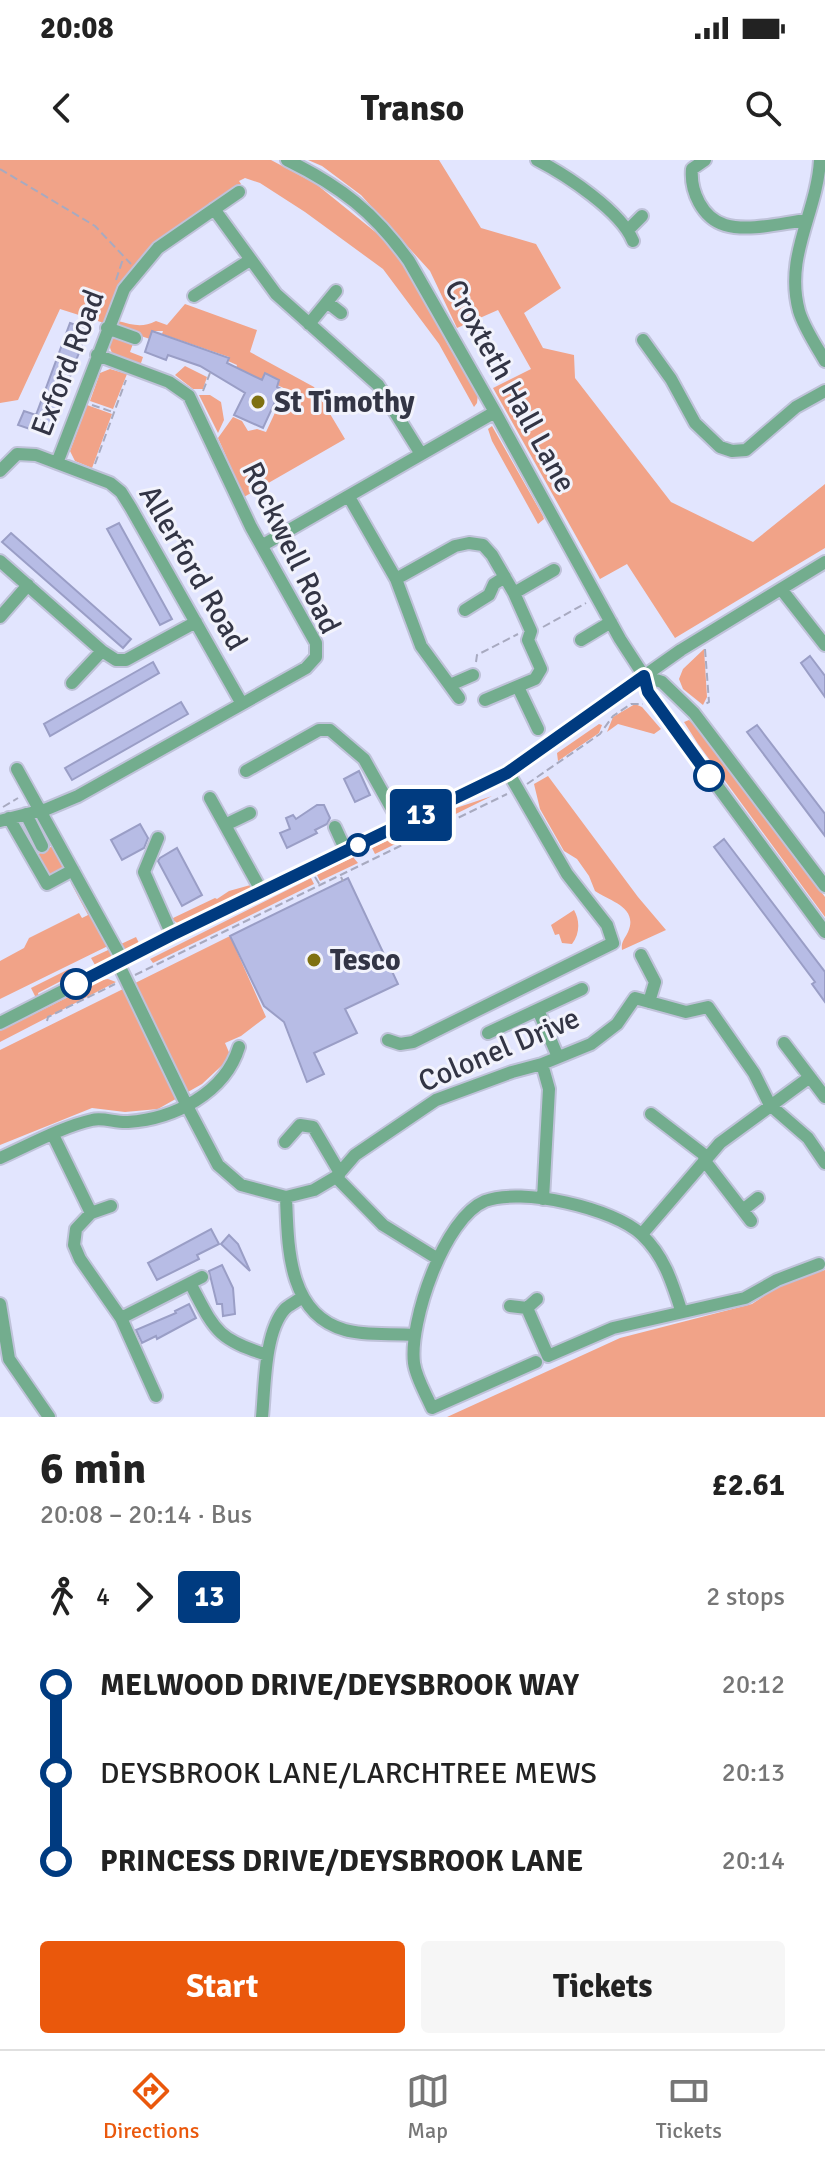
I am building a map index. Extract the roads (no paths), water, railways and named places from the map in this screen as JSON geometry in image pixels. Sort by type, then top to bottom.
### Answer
[{"type":"street","name":"Croxteth Hall Lane","points":[[287,160],[355,200],[394,239],[421,281],[644,676],[648,692],[825,932]]},
{"type":"street","points":[[705,160],[692,169],[691,185],[701,206],[723,225],[752,227],[807,220]]},
{"type":"street","points":[[545,162],[598,201],[631,236],[642,216]]},
{"type":"street","points":[[821,166],[795,262],[794,289],[800,315],[825,361]]},
{"type":"street","name":"Exford Road","points":[[57,463],[124,289],[169,239],[239,192]]},
{"type":"street","points":[[214,209],[276,294],[378,385],[421,454]]},
{"type":"street","points":[[194,296],[250,260]]},
{"type":"street","points":[[309,324],[336,291]]},
{"type":"street","points":[[327,302],[341,313]]},
{"type":"street","points":[[107,328],[135,338]]},
{"type":"street","points":[[643,340],[671,379],[695,423],[720,447],[732,451],[746,450],[796,407],[825,391]]},
{"type":"street","name":"Rockwell Road","points":[[3,816],[40,811],[78,796],[306,668],[316,657],[316,643],[231,486],[189,396],[169,382],[97,355]]},
{"type":"street","points":[[263,545],[495,412]]},
{"type":"street","name":"Allerford Road","points":[[0,471],[13,457],[22,453],[36,455],[110,483],[121,492],[242,704]]},
{"type":"street","points":[[349,497],[396,579],[421,646],[459,698]]},
{"type":"street","points":[[396,579],[455,546],[469,543],[488,549],[514,593],[530,630],[528,640],[541,669],[535,679],[485,700]]},
{"type":"street","points":[[0,561],[116,660],[126,660],[196,622]]},
{"type":"street","points":[[0,1023],[172,935],[508,772],[704,636],[825,562]]},
{"type":"street","points":[[514,593],[554,570]]},
{"type":"street","points":[[465,610],[489,595],[494,584],[505,577]]},
{"type":"street","points":[[0,617],[28,585]]},
{"type":"street","points":[[781,589],[825,645]]},
{"type":"street","points":[[581,640],[611,622]]},
{"type":"street","points":[[72,683],[102,651]]},
{"type":"street","points":[[450,685],[473,675]]},
{"type":"street","points":[[644,676],[662,682],[694,713],[825,886]]},
{"type":"street","points":[[518,687],[538,729]]},
{"type":"street","points":[[672,726],[679,712],[694,713]]},
{"type":"street","points":[[246,771],[319,730],[330,730],[364,759],[401,825]]},
{"type":"street","points":[[17,769],[121,962],[126,979],[218,1165],[241,1185],[286,1197],[288,1245],[301,1298],[318,1317],[345,1330],[414,1335]]},
{"type":"street","points":[[388,1040],[400,1044],[413,1042],[613,943],[607,925],[567,874],[508,772]]},
{"type":"street","points":[[210,798],[262,892]]},
{"type":"street","points":[[225,825],[250,813]]},
{"type":"street","points":[[26,814],[42,846]]},
{"type":"street","points":[[3,816],[47,884],[73,870]]},
{"type":"street","points":[[335,827],[346,851]]},
{"type":"street","points":[[158,838],[144,872],[172,935]]},
{"type":"street","points":[[641,955],[655,982],[649,1002],[686,1012],[708,1007],[754,1073],[770,1105],[808,1138],[825,1163]]},
{"type":"street","points":[[488,1033],[582,989]]},
{"type":"street","name":"Colonel Drive","points":[[286,1197],[314,1190],[338,1175],[355,1155],[436,1100],[591,1044],[617,1024],[635,998],[649,1002]]},
{"type":"street","points":[[538,1010],[558,1057]]},
{"type":"street","points":[[784,1043],[825,1097]]},
{"type":"street","points":[[0,1158],[94,1119],[125,1123],[161,1118],[187,1106],[213,1088],[234,1065],[239,1047]]},
{"type":"street","points":[[542,1064],[549,1089],[543,1199]]},
{"type":"street","points":[[642,1234],[720,1143],[810,1077]]},
{"type":"street","points":[[651,1114],[706,1159],[751,1221]]},
{"type":"street","points":[[285,1142],[300,1125],[313,1127],[338,1175],[383,1225],[438,1259]]},
{"type":"street","points":[[53,1135],[91,1213]]},
{"type":"street","points":[[536,1362],[432,1408],[414,1365],[414,1335],[424,1293],[438,1259],[463,1218],[484,1202],[508,1196],[543,1199],[589,1209],[626,1224],[642,1234],[662,1259],[681,1310]]},
{"type":"street","points":[[744,1209],[758,1198]]},
{"type":"street","points":[[111,1206],[91,1213],[76,1229],[74,1245],[80,1259],[121,1318],[156,1396]]},
{"type":"street","points":[[527,1308],[548,1356],[613,1328],[681,1310],[745,1298],[777,1280],[819,1264]]},
{"type":"street","points":[[121,1318],[196,1280],[213,1326],[234,1344],[267,1355]]},
{"type":"street","points":[[262,1417],[267,1355],[276,1327],[284,1310],[301,1298]]},
{"type":"street","points":[[510,1306],[527,1308],[537,1299]]},
{"type":"street","points":[[0,1304],[4,1363],[49,1417]]},
{"type":"place","name":"St Timothy","points":[[258,402]]},
{"type":"place","name":"Tesco","points":[[314,960]]}]
